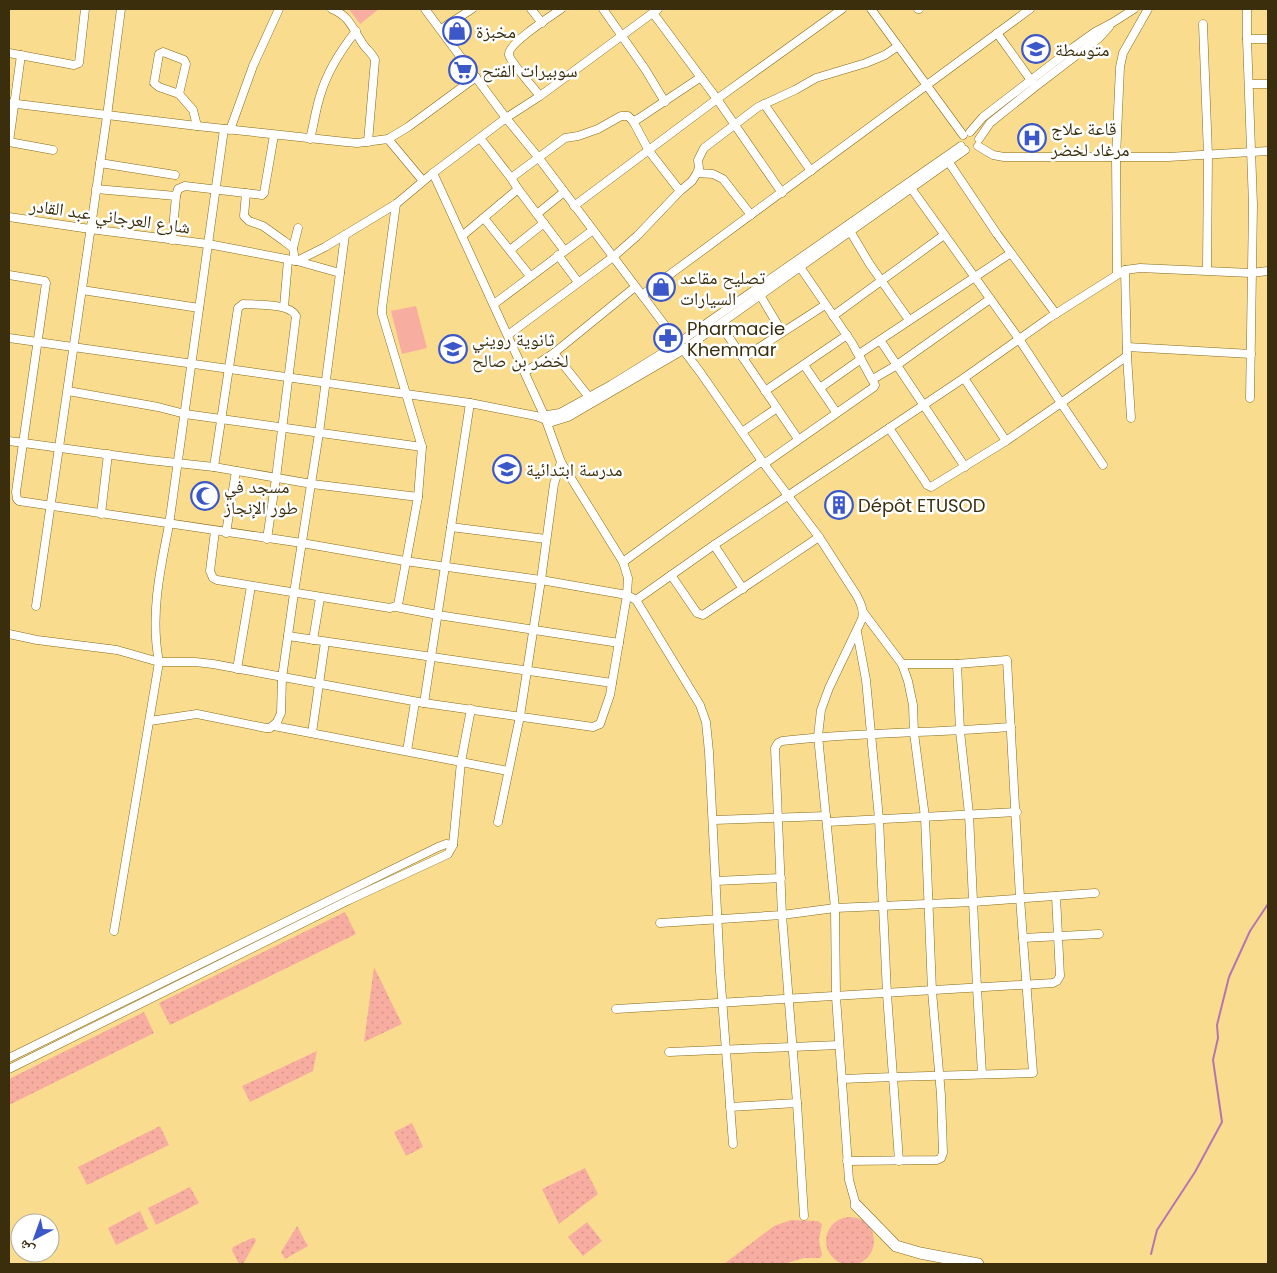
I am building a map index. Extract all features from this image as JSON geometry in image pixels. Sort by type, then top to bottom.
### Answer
[{"type":"main road","points":[[856,1205],[896,1246],[920,1253],[978,1264]]},
{"type":"street","points":[[9,53],[74,65],[79,63],[86,9]]},
{"type":"street","points":[[36,606],[121,9]]},
{"type":"street","points":[[114,931],[159,662],[156,642],[156,608],[185,414],[215,188],[227,130],[279,9]]},
{"type":"street","points":[[332,9],[346,17],[361,42],[375,60],[368,142]]},
{"type":"street","points":[[425,9],[642,295],[819,537],[857,596],[863,612],[902,664],[910,693],[925,817],[932,991],[940,1076],[942,1156],[937,1160],[847,1161]]},
{"type":"street","points":[[441,29],[472,9]]},
{"type":"street","points":[[531,9],[542,23]]},
{"type":"street","points":[[540,96],[509,53],[517,41],[561,9]]},
{"type":"street","points":[[603,9],[645,69],[665,102]]},
{"type":"street","points":[[574,206],[717,99],[842,9]]},
{"type":"street","points":[[870,9],[927,86],[967,133],[974,133],[979,142],[994,155],[1116,157],[1268,152]]},
{"type":"street","points":[[642,295],[1030,9]]},
{"type":"street","points":[[963,148],[961,138],[983,117],[1099,38],[1112,23],[1134,9]]},
{"type":"street","points":[[1116,274],[1116,157],[1120,66],[1123,53],[1148,9]]},
{"type":"street","points":[[1247,9],[1253,205],[1250,398]]},
{"type":"street","points":[[293,260],[345,235],[396,204],[433,173],[506,118],[540,96],[620,35],[655,11],[782,193]]},
{"type":"street","points":[[1203,24],[1208,155],[1207,270]]},
{"type":"street","points":[[310,139],[320,94],[327,77],[343,46],[356,31]]},
{"type":"street","points":[[997,33],[1033,83]]},
{"type":"street","points":[[1248,40],[1268,40]]},
{"type":"street","points":[[508,335],[527,323],[647,226],[692,181],[699,168],[698,160],[704,148],[735,125],[764,104],[816,78],[866,63],[885,55],[898,46]]},
{"type":"street","points":[[180,94],[186,64],[184,60],[160,52],[154,83],[159,87],[180,94],[193,110],[197,126]]},
{"type":"street","points":[[21,55],[12,104],[9,142],[53,150]]},
{"type":"street","points":[[633,121],[665,102],[700,77]]},
{"type":"street","points":[[12,104],[310,139],[368,142],[388,139],[408,127],[476,78]]},
{"type":"street","points":[[963,148],[973,151],[990,123],[1033,83]]},
{"type":"street","points":[[1249,84],[1268,84]]},
{"type":"street","points":[[764,104],[811,171]]},
{"type":"street","points":[[510,178],[564,138],[578,136],[598,129],[621,116],[628,116],[633,121],[649,151],[680,191]]},
{"type":"street","points":[[172,240],[176,196],[178,189],[183,186],[215,188],[262,195],[264,193],[274,135]]},
{"type":"street","points":[[480,138],[544,223],[578,282]]},
{"type":"street","points":[[388,139],[423,181]]},
{"type":"street","points":[[542,417],[560,413],[720,324],[911,188],[963,148]]},
{"type":"street","points":[[9,338],[470,402],[559,420],[574,414],[680,347],[963,148]]},
{"type":"street","points":[[948,161],[1011,253],[1056,314]]},
{"type":"street","points":[[100,163],[175,175]]},
{"type":"street","points":[[9,634],[37,640],[117,650],[159,662],[195,662],[237,669],[415,702],[594,727],[602,721],[612,683],[627,595],[628,578],[623,562],[561,462],[525,372],[433,173]]},
{"type":"street","points":[[697,173],[713,174],[723,179],[751,216]]},
{"type":"street","points":[[911,188],[1019,339],[1103,465]]},
{"type":"street","points":[[462,236],[518,189]]},
{"type":"street","points":[[96,190],[176,196]]},
{"type":"street","points":[[537,214],[564,192]]},
{"type":"street","points":[[246,193],[244,211],[246,218],[273,232],[293,248]]},
{"type":"street","points":[[396,204],[382,308],[384,322],[422,447],[418,497],[396,607]]},
{"type":"street","name":"شارع العرجاني عبد القادر","points":[[9,216],[90,229],[208,244],[293,260],[340,272]]},
{"type":"street","points":[[484,218],[530,276]]},
{"type":"street","points":[[510,250],[544,223]]},
{"type":"street","points":[[284,307],[298,228]]},
{"type":"street","points":[[494,304],[593,230]]},
{"type":"street","points":[[850,231],[868,263],[909,320]]},
{"type":"street","points":[[274,726],[281,713],[282,678],[312,484],[345,235]]},
{"type":"street","points":[[833,316],[944,235]]},
{"type":"street","points":[[860,356],[909,320],[1011,253]]},
{"type":"street","points":[[623,562],[763,462],[874,387],[875,383],[860,356],[800,267]]},
{"type":"street","points":[[636,600],[714,545],[1116,274],[1125,270],[1140,268],[1252,273],[1268,271]]},
{"type":"street","points":[[1125,270],[1131,418]]},
{"type":"street","points":[[9,275],[46,282],[22,443],[16,492],[19,501],[169,525],[267,538],[405,561],[541,580],[627,595],[636,600],[696,698],[706,722],[714,820],[722,1003],[733,1144]]},
{"type":"street","points":[[525,372],[554,353],[635,287]]},
{"type":"street","points":[[82,290],[199,308]]},
{"type":"street","points":[[760,295],[782,332]]},
{"type":"street","points":[[873,379],[897,365],[990,299]]},
{"type":"street","points":[[214,467],[239,306],[243,304],[284,307],[294,311],[296,316],[289,377],[267,538]]},
{"type":"street","points":[[743,358],[825,304]]},
{"type":"street","points":[[720,324],[798,439]]},
{"type":"street","points":[[765,391],[847,335]]},
{"type":"street","points":[[820,388],[880,340],[965,467]]},
{"type":"street","points":[[889,428],[929,487],[935,486],[1061,403],[1127,352],[1251,354]]},
{"type":"street","points":[[554,353],[589,397]]},
{"type":"street","points":[[804,365],[836,412]]},
{"type":"street","points":[[964,378],[1006,441]]},
{"type":"street","points":[[68,391],[158,407],[185,414],[422,447]]},
{"type":"street","points":[[424,703],[470,402]]},
{"type":"street","points":[[742,432],[777,408]]},
{"type":"street","points":[[9,441],[214,467],[312,484],[418,497]]},
{"type":"street","points":[[101,514],[108,454]]},
{"type":"street","points":[[498,822],[520,716],[554,484],[561,462]]},
{"type":"street","points":[[226,533],[236,471]]},
{"type":"street","points":[[451,527],[546,539]]},
{"type":"street","points":[[215,531],[211,575],[217,580],[320,598],[390,608],[396,607],[619,642]]},
{"type":"street","points":[[670,575],[692,607],[700,615],[706,614],[819,537]]},
{"type":"street","points":[[714,545],[743,589]]},
{"type":"street","points":[[237,669],[251,586]]},
{"type":"street","points":[[313,640],[320,598]]},
{"type":"street","points":[[856,1205],[848,1180],[836,997],[835,908],[818,736],[822,710],[829,688],[857,632],[863,612]]},
{"type":"street","points":[[857,632],[866,680],[879,819],[887,994],[899,1161]]},
{"type":"street","points":[[288,636],[612,683]]},
{"type":"street","points":[[312,733],[325,642]]},
{"type":"street","points":[[842,1080],[1033,1073],[1020,898],[1017,812],[1007,660],[957,664],[902,664]]},
{"type":"street","points":[[957,664],[960,731],[969,814],[976,988],[982,1074]]},
{"type":"street","points":[[407,751],[415,702]]},
{"type":"street","points":[[9,1069],[349,900],[444,856],[453,845],[461,762],[471,709]]},
{"type":"street","points":[[150,721],[197,714],[266,728],[274,726],[508,771]]},
{"type":"street","points":[[804,1216],[782,915],[776,745],[782,741],[818,736],[960,731],[1011,727]]},
{"type":"street","points":[[714,820],[779,818],[879,819],[1017,812]]},
{"type":"street","points":[[9,1058],[404,863],[444,845],[453,845]]},
{"type":"street","points":[[716,881],[781,878]]},
{"type":"street","points":[[660,923],[782,915],[835,908],[929,905],[1095,893]]},
{"type":"street","points":[[616,1008],[836,997],[1054,983],[1060,979],[1056,896]]},
{"type":"street","points":[[1023,938],[1099,934]]},
{"type":"street","points":[[669,1052],[839,1045]]},
{"type":"street","points":[[730,1107],[797,1104]]},
{"type":"shaded area","points":[[349,9],[379,9],[360,24]]},
{"type":"shaded area","points":[[416,306],[427,348],[402,354],[391,311]]},
{"type":"shaded area","points":[[345,912],[356,934],[170,1025],[159,1003]]},
{"type":"shaded area","points":[[374,967],[402,1024],[364,1042]]},
{"type":"shaded area","points":[[144,1012],[154,1033],[9,1105],[9,1079]]},
{"type":"shaded area","points":[[317,1051],[313,1071],[250,1102],[242,1086]]},
{"type":"shaded area","points":[[412,1123],[423,1147],[406,1156],[394,1132]]},
{"type":"shaded area","points":[[160,1126],[169,1145],[87,1185],[78,1167]]},
{"type":"shaded area","points":[[585,1168],[598,1194],[559,1224],[542,1189]]},
{"type":"shaded area","points":[[190,1187],[199,1203],[156,1225],[148,1208]]},
{"type":"shaded area","points":[[140,1211],[148,1229],[116,1245],[108,1228]]},
{"type":"shaded area","points":[[850,1217],[859,1219],[867,1224],[872,1232],[874,1241],[872,1250],[867,1258],[859,1263],[850,1265],[841,1263],[833,1258],[828,1250],[826,1241],[828,1232],[833,1224],[841,1219]]},
{"type":"shaded area","points":[[791,1220],[818,1221],[822,1224],[819,1240],[822,1255],[820,1258],[804,1258],[784,1264],[724,1264],[774,1226]]},
{"type":"shaded area","points":[[587,1222],[602,1241],[583,1256],[568,1237]]},
{"type":"shaded area","points":[[297,1226],[308,1246],[285,1259],[281,1252]]},
{"type":"shaded area","points":[[255,1238],[256,1241],[243,1264],[239,1264],[232,1250],[233,1247]]},
{"type":"waterway","points":[[1151,1254],[1157,1230],[1195,1172],[1222,1122],[1213,1060],[1218,1038],[1217,1025],[1229,977],[1250,931],[1268,904]]},
{"type":"place","name":"مخبزة","points":[[457,31]]},
{"type":"place","name":"متوسطة","points":[[1036,49]]},
{"type":"place","name":"سوبيرات الفتح","points":[[463,70]]},
{"type":"place","name":"قاعة علاج مرغاد لخضر","points":[[1032,138]]},
{"type":"place","name":"تصليح مقاعد السيارات","points":[[661,287]]},
{"type":"place","name":"Pharmacie Khemmar","points":[[668,338]]},
{"type":"place","name":"ثانوية رويني لخضر بن صالح","points":[[453,349]]},
{"type":"place","name":"مدرسة ابتدائية","points":[[507,469]]},
{"type":"place","name":"مسجد في طور الإنجاز","points":[[205,496]]},
{"type":"place","name":"Dépôt ETUSOD","points":[[839,505]]}]
